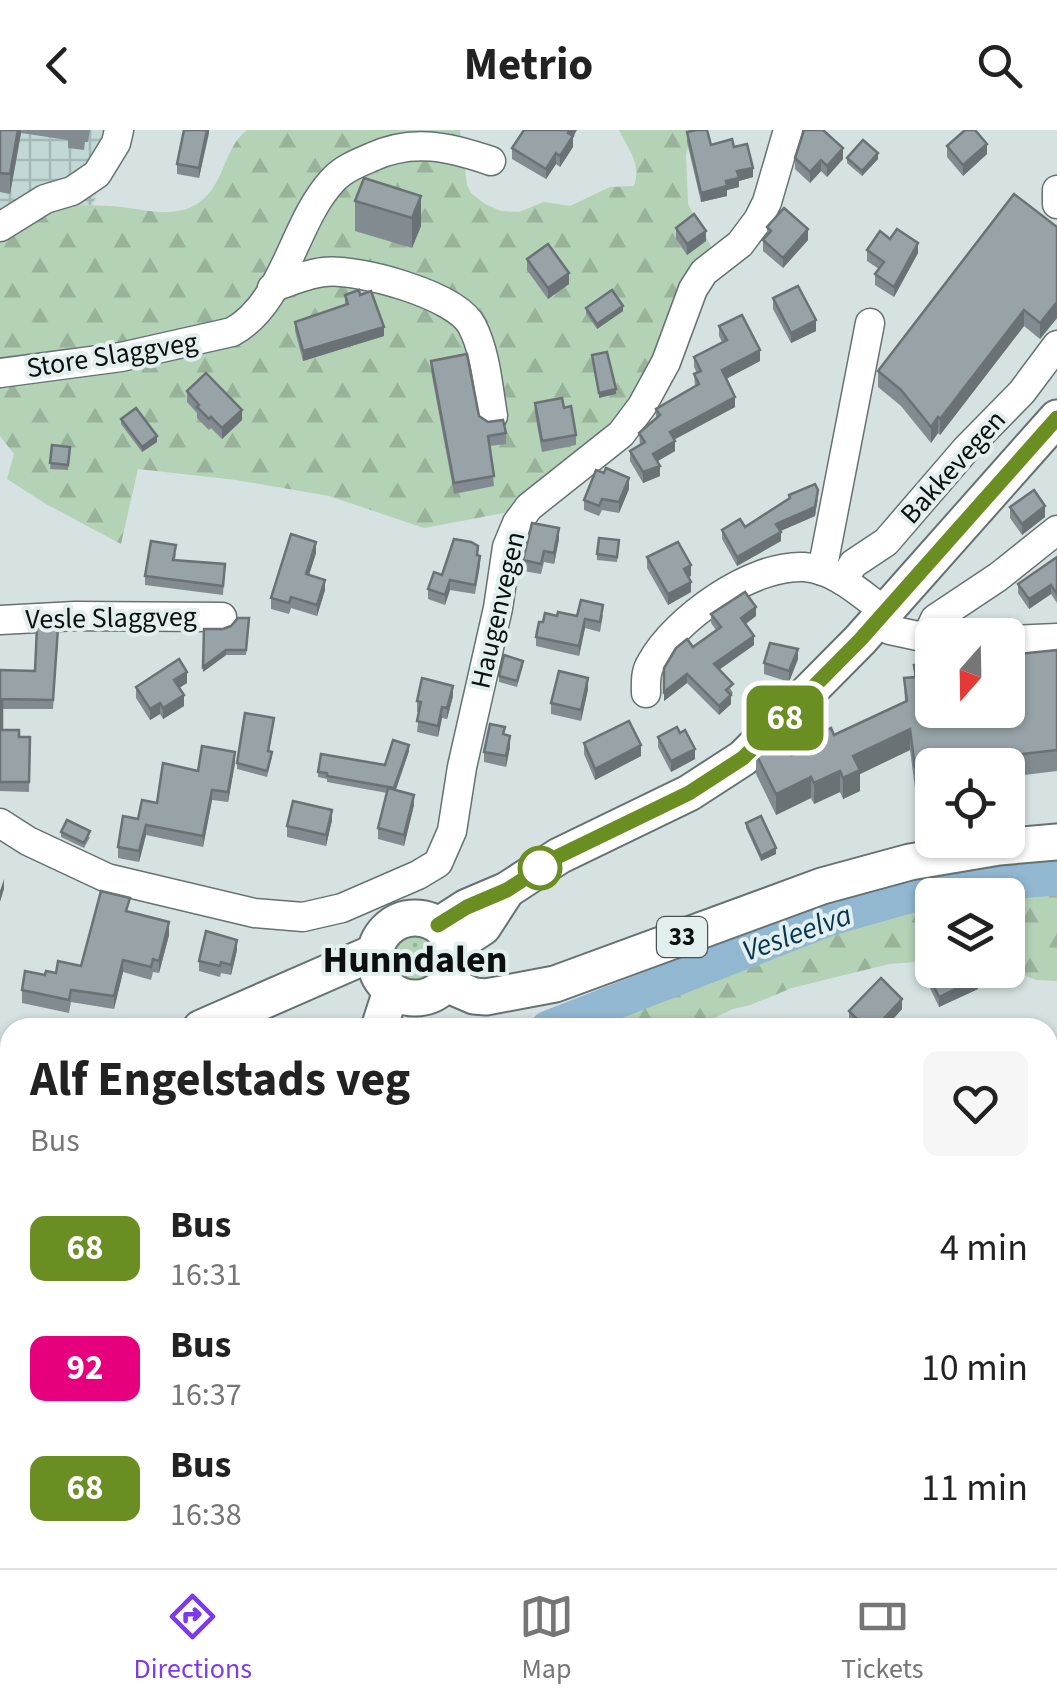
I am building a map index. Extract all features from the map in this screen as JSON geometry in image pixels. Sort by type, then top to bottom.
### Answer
[{"type":"main road","points":[[387,1018],[467,907],[507,890],[559,856],[689,793],[743,758],[810,693],[1057,418]]},
{"type":"main road","name":"33","points":[[419,974],[474,996],[499,997],[555,984],[836,882],[910,862],[1057,842]]},
{"type":"main road","points":[[221,1018],[309,982],[326,970],[419,974]]},
{"type":"street","points":[[0,227],[97,174],[116,144],[119,130]]},
{"type":"street","name":"Haugenvegen","points":[[0,824],[107,878],[237,910],[303,917],[342,908],[418,876],[438,863],[452,831],[462,767],[516,523],[529,507],[621,434],[642,406],[666,362],[692,289],[704,272],[740,244],[758,220],[788,130]]},
{"type":"street","points":[[272,288],[318,198],[332,180],[352,166],[393,148],[418,144],[491,161]]},
{"type":"street","points":[[1057,190],[1057,204]]},
{"type":"street","points":[[272,288],[306,276],[342,272],[434,295],[460,310],[472,324],[481,352],[493,416]]},
{"type":"street","name":"Store Slaggveg","points":[[0,373],[121,357],[224,336],[245,323],[272,288]]},
{"type":"street","points":[[833,576],[870,323]]},
{"type":"street","name":"Bakkevegen","points":[[833,576],[886,542],[967,448],[1022,392],[1057,344]]},
{"type":"street","points":[[938,618],[1057,530]]},
{"type":"street","points":[[646,693],[651,662],[706,604],[734,587],[788,568],[801,566],[833,576],[880,616],[890,630],[915,635]]},
{"type":"street","name":"Vesle Slaggveg","points":[[0,620],[222,617]]},
{"type":"street","points":[[1025,639],[1057,638]]},
{"type":"shaded area","points":[[0,130],[118,130],[93,205],[67,205],[0,232]]},
{"type":"green space","points":[[247,130],[460,130],[471,193],[501,211],[519,212],[544,202],[570,206],[610,187],[634,186],[635,164],[619,130],[692,130],[686,155],[688,204],[716,256],[657,392],[535,507],[424,528],[329,496],[138,469],[121,544],[7,479],[14,454],[0,436],[0,232],[25,217],[66,206],[175,212],[195,205],[212,189],[233,147]]},
{"type":"green space","points":[[1057,858],[1057,981],[1025,976],[1025,878],[915,878],[915,962],[889,964],[792,988],[714,1018],[596,1018],[682,992],[774,957],[797,930],[808,906],[936,870]]},
{"type":"green space","points":[[414,936],[431,943],[438,960],[431,977],[414,984],[397,977],[390,960],[397,943]]},
{"type":"building","points":[[0,130],[18,130],[10,174],[0,173]]},
{"type":"building","points":[[184,130],[207,130],[199,168],[177,164]]},
{"type":"building","points":[[524,130],[570,130],[568,133],[573,136],[546,169],[512,148]]},
{"type":"building","points":[[707,130],[711,145],[732,139],[734,147],[747,144],[753,168],[737,171],[739,178],[726,181],[727,186],[701,193],[687,132]]},
{"type":"building","points":[[804,130],[823,130],[843,148],[827,166],[821,160],[810,172],[795,158]]},
{"type":"building","points":[[965,130],[975,130],[987,144],[963,165],[947,146]]},
{"type":"building","points":[[863,140],[878,153],[862,171],[847,158]]},
{"type":"building","points":[[364,178],[421,196],[412,218],[355,201]]},
{"type":"building","points":[[1014,194],[1057,227],[1057,302],[1040,323],[1024,310],[931,427],[901,390],[878,371]]},
{"type":"building","points":[[784,208],[808,229],[783,258],[763,240],[771,231],[767,227]]},
{"type":"building","points":[[694,214],[706,231],[687,244],[676,228]]},
{"type":"building","points":[[897,229],[918,243],[894,287],[875,274],[884,262],[867,250],[880,231],[890,239]]},
{"type":"building","points":[[548,244],[569,273],[548,288],[527,259]]},
{"type":"building","points":[[798,286],[816,320],[791,333],[773,298]]},
{"type":"building","points":[[359,290],[360,295],[371,291],[384,327],[303,351],[295,322],[348,304],[345,295]]},
{"type":"building","points":[[612,290],[623,306],[597,324],[586,308]]},
{"type":"building","points":[[742,315],[760,350],[722,370],[735,397],[670,432],[675,441],[653,454],[660,466],[643,472],[630,451],[645,442],[639,433],[660,415],[656,409],[699,384],[694,374],[701,371],[694,357],[727,340],[719,326]]},
{"type":"building","points":[[607,352],[616,389],[599,393],[592,355]]},
{"type":"building","points":[[467,354],[479,416],[488,422],[503,420],[506,433],[488,436],[494,476],[454,483],[431,361]]},
{"type":"building","points":[[206,373],[242,410],[222,428],[197,407],[187,391]]},
{"type":"building","points":[[562,398],[564,408],[571,406],[576,435],[542,441],[535,403]]},
{"type":"building","points":[[136,408],[157,436],[142,447],[121,419]]},
{"type":"building","points":[[52,445],[70,447],[68,465],[50,463]]},
{"type":"building","points":[[606,468],[629,478],[619,502],[602,499],[599,506],[584,500],[596,470],[604,473]]},
{"type":"building","points":[[815,484],[815,507],[776,524],[781,532],[737,557],[722,530],[740,519],[745,527],[790,498],[789,495]]},
{"type":"building","points":[[1034,490],[1045,506],[1022,524],[1010,507]]},
{"type":"building","points":[[532,523],[559,528],[554,553],[544,551],[541,564],[523,560]]},
{"type":"building","points":[[291,534],[316,542],[306,574],[325,580],[317,605],[291,597],[289,603],[271,598]]},
{"type":"building","points":[[599,538],[619,540],[617,557],[597,554]]},
{"type":"building","points":[[454,539],[478,546],[480,556],[475,585],[450,580],[445,595],[428,589],[434,572],[442,575]]},
{"type":"building","points":[[151,541],[176,545],[173,560],[225,564],[223,586],[145,576]]},
{"type":"building","points":[[678,542],[691,565],[684,569],[691,582],[668,594],[647,557]]},
{"type":"building","points":[[1057,557],[1057,594],[1051,585],[1029,599],[1018,584]]},
{"type":"building","points":[[745,592],[756,607],[741,618],[754,636],[714,664],[733,684],[726,690],[731,695],[719,706],[687,674],[664,692],[664,668],[676,648],[687,639],[693,647],[721,627],[711,614]]},
{"type":"building","points":[[581,600],[603,605],[600,622],[585,619],[579,646],[536,637],[545,613],[577,616]]},
{"type":"building","points":[[238,618],[249,618],[246,650],[226,650],[203,667],[204,629],[223,629]]},
{"type":"building","points":[[37,627],[58,628],[53,700],[2,699],[2,730],[19,730],[19,737],[30,737],[29,782],[0,782],[0,670],[35,671]]},
{"type":"building","points":[[770,643],[798,649],[789,671],[764,663]]},
{"type":"building","points":[[1057,650],[1057,750],[1025,754],[1025,748],[915,748],[915,767],[910,729],[853,756],[860,770],[843,778],[840,771],[814,783],[811,777],[776,794],[756,754],[781,735],[791,755],[820,741],[817,735],[831,728],[834,735],[907,701],[904,678],[915,677],[915,728],[1025,728],[1025,653]]},
{"type":"building","points":[[504,655],[523,661],[517,681],[499,676]]},
{"type":"building","points":[[179,659],[187,672],[174,680],[184,695],[163,708],[160,703],[150,709],[136,687]]},
{"type":"building","points":[[559,671],[588,678],[581,710],[551,703]]},
{"type":"building","points":[[422,678],[453,686],[438,726],[417,721]]},
{"type":"building","points":[[245,713],[274,718],[267,771],[237,763]]},
{"type":"building","points":[[629,721],[641,745],[595,769],[584,743]]},
{"type":"building","points":[[490,724],[505,727],[503,734],[510,736],[506,756],[484,752]]},
{"type":"building","points":[[677,727],[680,733],[685,730],[695,749],[671,761],[658,737]]},
{"type":"building","points":[[393,740],[409,745],[394,788],[318,772],[321,754],[385,765]]},
{"type":"building","points":[[202,746],[235,752],[228,792],[212,790],[203,836],[146,825],[139,851],[118,847],[123,816],[138,819],[142,800],[157,803],[163,763],[198,771]]},
{"type":"building","points":[[388,788],[414,795],[404,835],[378,828]]},
{"type":"building","points":[[293,801],[332,810],[326,835],[287,826]]},
{"type":"building","points":[[761,816],[776,848],[761,856],[746,823]]},
{"type":"building","points":[[67,820],[90,831],[84,843],[61,832]]},
{"type":"building","points":[[101,891],[130,898],[126,911],[169,922],[159,961],[153,959],[151,967],[123,960],[114,996],[71,990],[69,1000],[22,990],[25,971],[56,973],[58,961],[81,966]]},
{"type":"building","points":[[206,931],[237,940],[231,965],[199,961]]},
{"type":"building","points":[[881,978],[902,999],[884,1018],[856,1018],[849,1011]]},
{"type":"building","points":[[935,988],[957,988],[939,997]]},
{"type":"waterway","name":"Vesleelva","points":[[574,1018],[828,919],[940,887],[1057,878]]},
{"type":"bus line","name":"68","points":[[438,925],[507,890],[559,856],[689,793],[743,758],[860,640],[1057,418]]},
{"type":"district","name":"Hunndalen","points":[[415,960]]}]
